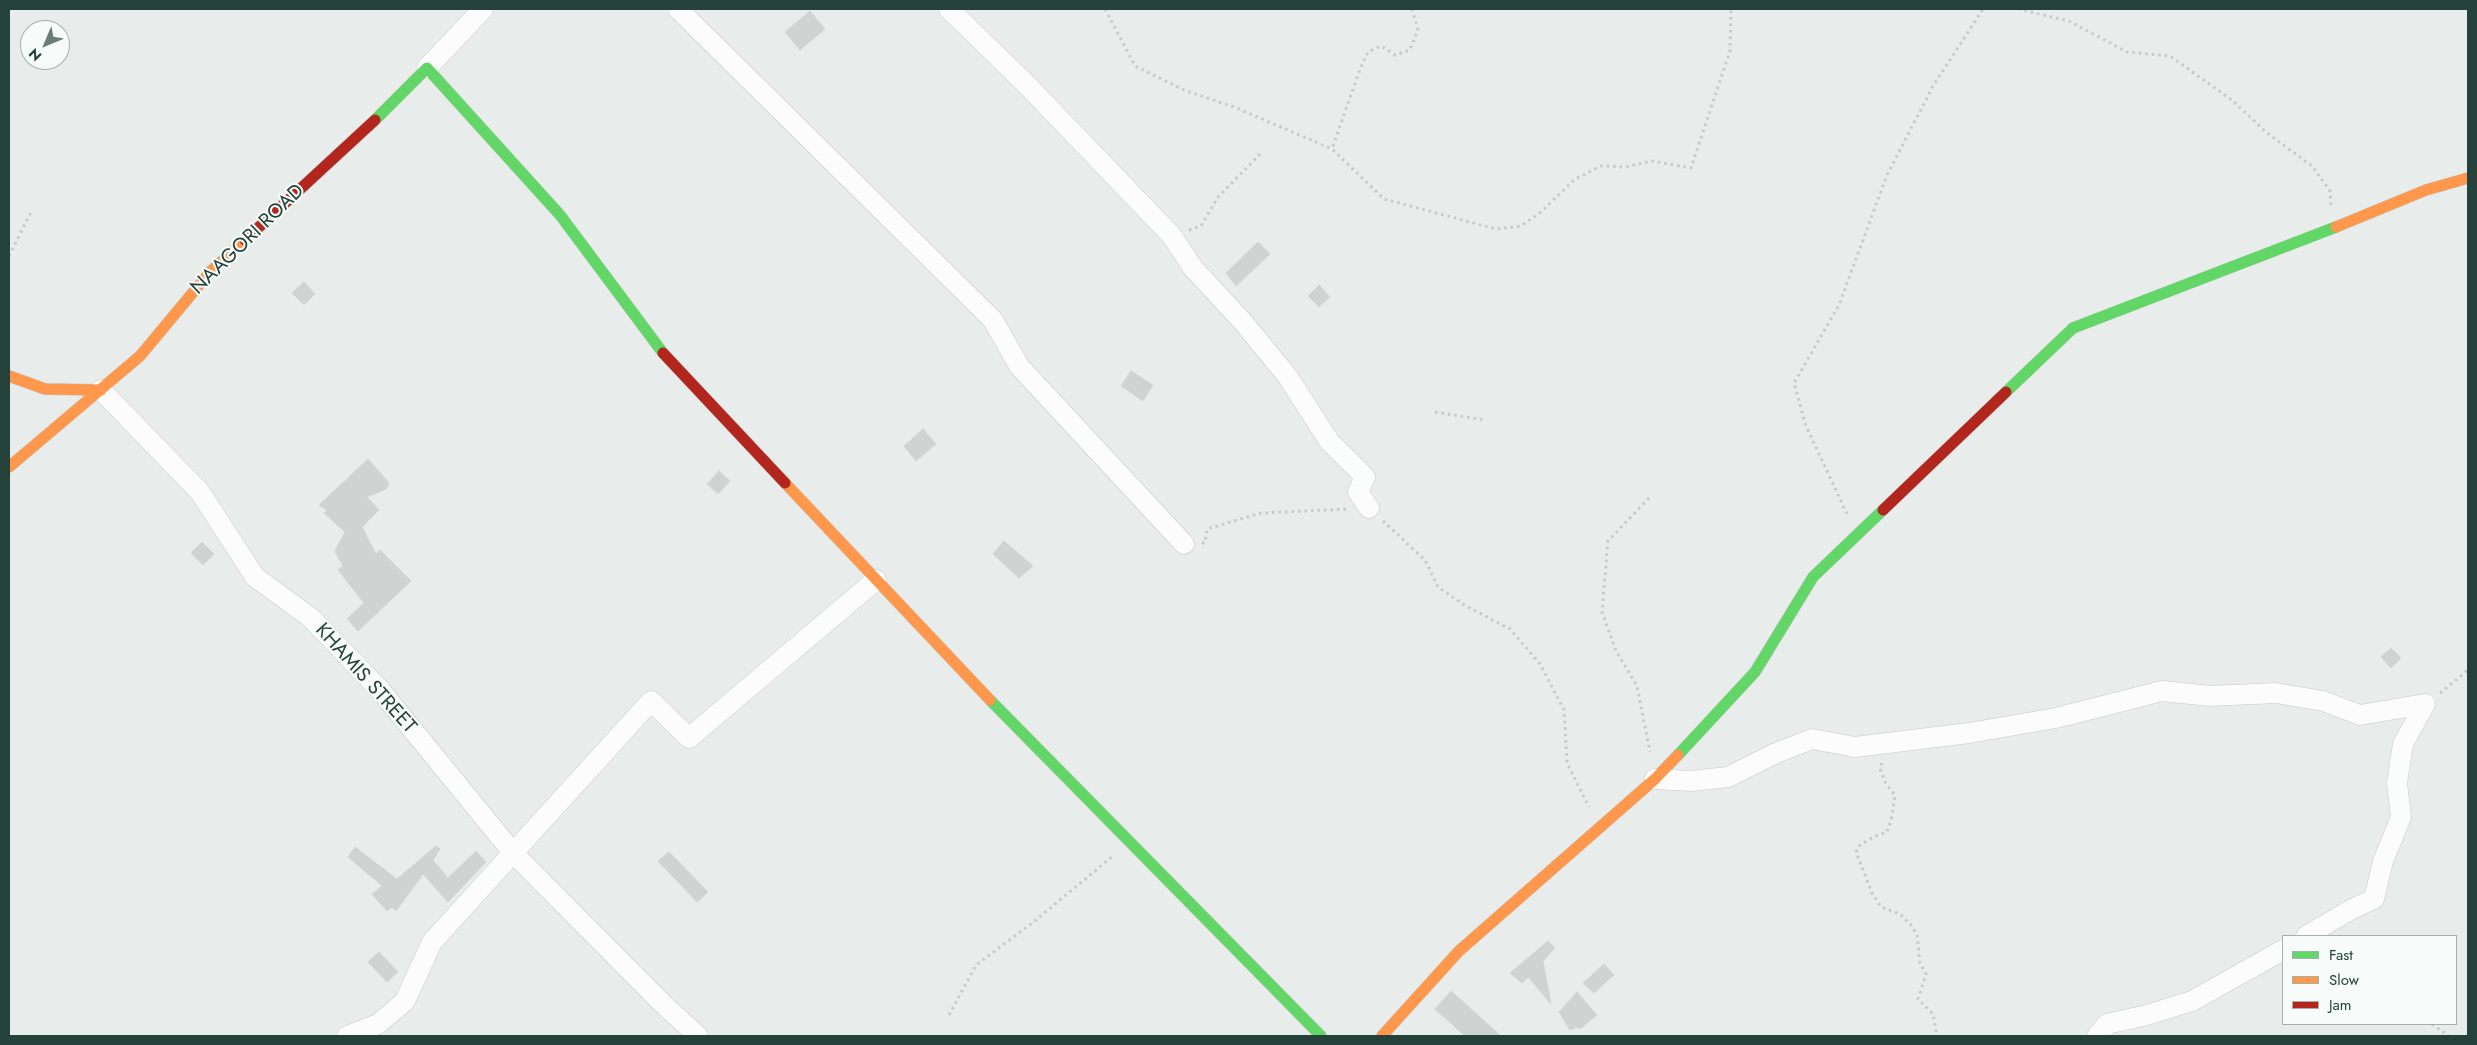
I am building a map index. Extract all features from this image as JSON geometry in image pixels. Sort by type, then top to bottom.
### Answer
[{"type":"street","name":"NAAGORI ROAD","points":[[9,467],[24,452],[140,356],[210,272],[348,146],[427,68],[483,9]]},
{"type":"street","points":[[678,9],[993,320],[1019,366],[1184,544]]},
{"type":"street","points":[[949,9],[1028,85],[1172,236],[1192,268],[1243,322],[1288,377],[1329,441],[1365,477],[1358,492],[1369,508]]},
{"type":"street","points":[[427,68],[560,215],[654,344],[1003,714],[1321,1036]]},
{"type":"street","points":[[1382,1036],[1459,951],[1655,779],[1755,672],[1813,577],[2073,328],[2426,190],[2468,178]]},
{"type":"street","points":[[9,376],[45,389],[101,390]]},
{"type":"street","name":"KHAMIS STREET","points":[[101,390],[200,492],[255,577],[311,618],[381,692],[514,854],[662,1003],[698,1036]]},
{"type":"street","points":[[347,1036],[378,1024],[405,1001],[432,942],[514,854],[651,701],[689,738],[876,580]]},
{"type":"street","points":[[1655,779],[1691,781],[1728,777],[1776,753],[1812,739],[1855,747],[1969,733],[2056,718],[2162,691],[2211,696],[2276,693],[2323,701],[2360,715],[2425,704]]},
{"type":"street","points":[[2308,935],[2352,909],[2374,899],[2383,861],[2401,817],[2396,783],[2403,744],[2425,704]]},
{"type":"street","points":[[2097,1036],[2107,1024],[2147,1015],[2192,1001],[2282,951]]},
{"type":"path","points":[[1105,9],[1135,66],[1184,90],[1234,107],[1332,149],[1384,199],[1496,229],[1521,226],[1541,212],[1574,179],[1601,166],[1625,168],[1652,161],[1691,168],[1730,51],[1731,9]]},
{"type":"path","points":[[1332,149],[1360,69],[1368,52],[1381,46],[1395,55],[1410,50],[1418,30],[1412,9]]},
{"type":"path","points":[[1856,535],[1806,426],[1794,383],[1839,305],[1887,175],[1933,86],[1983,9]]},
{"type":"path","points":[[2018,9],[2070,22],[2127,52],[2170,56],[2233,101],[2267,133],[2312,166],[2330,191],[2334,227]]},
{"type":"path","points":[[1172,236],[1202,226],[1218,197],[1260,154]]},
{"type":"path","points":[[9,256],[32,210]]},
{"type":"path","points":[[1435,412],[1485,420]]},
{"type":"path","points":[[1650,498],[1608,541],[1602,612],[1616,651],[1637,686],[1655,779]]},
{"type":"path","points":[[1184,544],[1205,543],[1207,529],[1261,513],[1369,508],[1425,560],[1438,587],[1466,606],[1510,629],[1540,664],[1564,710],[1566,763],[1600,827]]},
{"type":"path","points":[[2425,704],[2468,670]]},
{"type":"path","points":[[1887,743],[1880,768],[1886,784],[1896,795],[1891,821],[1886,832],[1873,837],[1859,846],[1856,852],[1872,893],[1881,907],[1900,914],[1911,925],[1917,935],[1920,964],[1926,974],[1918,999],[1933,1014],[1936,1036]]},
{"type":"path","points":[[949,1015],[976,964],[1031,924],[1130,842]]},
{"type":"path","points":[[2433,1025],[2448,1036]]},
{"type":"building","points":[[810,11],[825,29],[800,50],[785,32]]},
{"type":"building","points":[[1258,242],[1270,254],[1236,286],[1226,273]]},
{"type":"building","points":[[304,282],[315,294],[304,305],[292,293]]},
{"type":"building","points":[[1319,285],[1330,297],[1319,307],[1308,296]]},
{"type":"building","points":[[1131,371],[1153,385],[1143,401],[1121,386]]},
{"type":"building","points":[[923,429],[936,444],[916,461],[904,446]]},
{"type":"building","points":[[368,459],[389,483],[386,489],[367,497],[379,510],[362,527],[376,554],[380,550],[411,581],[358,631],[347,619],[364,603],[338,570],[343,566],[335,551],[345,532],[324,513],[327,510],[319,505]]},
{"type":"building","points":[[719,471],[730,481],[718,494],[707,484]]},
{"type":"building","points":[[1004,541],[1033,566],[1019,578],[993,554]]},
{"type":"building","points":[[202,542],[214,554],[203,565],[191,553]]},
{"type":"building","points":[[2391,648],[2401,658],[2391,668],[2381,657]]},
{"type":"building","points":[[436,846],[440,849],[433,860],[448,878],[476,851],[486,862],[448,902],[423,874],[396,911],[392,907],[387,911],[372,894],[382,886],[348,857],[355,847],[397,879]]},
{"type":"building","points":[[669,852],[708,892],[697,902],[658,861]]},
{"type":"building","points":[[1548,941],[1555,948],[1543,961],[1551,1004],[1528,977],[1522,983],[1510,973]]},
{"type":"building","points":[[379,952],[398,972],[387,982],[368,962]]},
{"type":"building","points":[[1604,964],[1614,975],[1594,993],[1583,983]]},
{"type":"building","points":[[1451,991],[1501,1036],[1465,1036],[1435,1009]]},
{"type":"building","points":[[1577,992],[1597,1015],[1580,1029],[1578,1027],[1570,1030],[1559,1012]]},
{"type":"traffic: fast","points":[[375,120],[427,68],[560,215],[663,353]]},
{"type":"traffic: fast","points":[[2006,392],[2073,328],[2336,227]]},
{"type":"traffic: fast","points":[[1678,755],[1755,672],[1813,577],[1883,510]]},
{"type":"traffic: fast","points":[[990,700],[1321,1036]]},
{"type":"traffic: slow","points":[[2336,227],[2426,190],[2468,178]]},
{"type":"traffic: slow","points":[[9,467],[140,356],[210,272],[245,240]]},
{"type":"traffic: slow","points":[[9,376],[45,389],[101,390]]},
{"type":"traffic: slow","points":[[785,483],[990,700]]},
{"type":"traffic: slow","points":[[1382,1036],[1459,951],[1655,779],[1678,755]]},
{"type":"traffic: jam","points":[[245,240],[375,120]]},
{"type":"traffic: jam","points":[[663,353],[785,483]]},
{"type":"traffic: jam","points":[[1883,510],[2006,392]]}]
